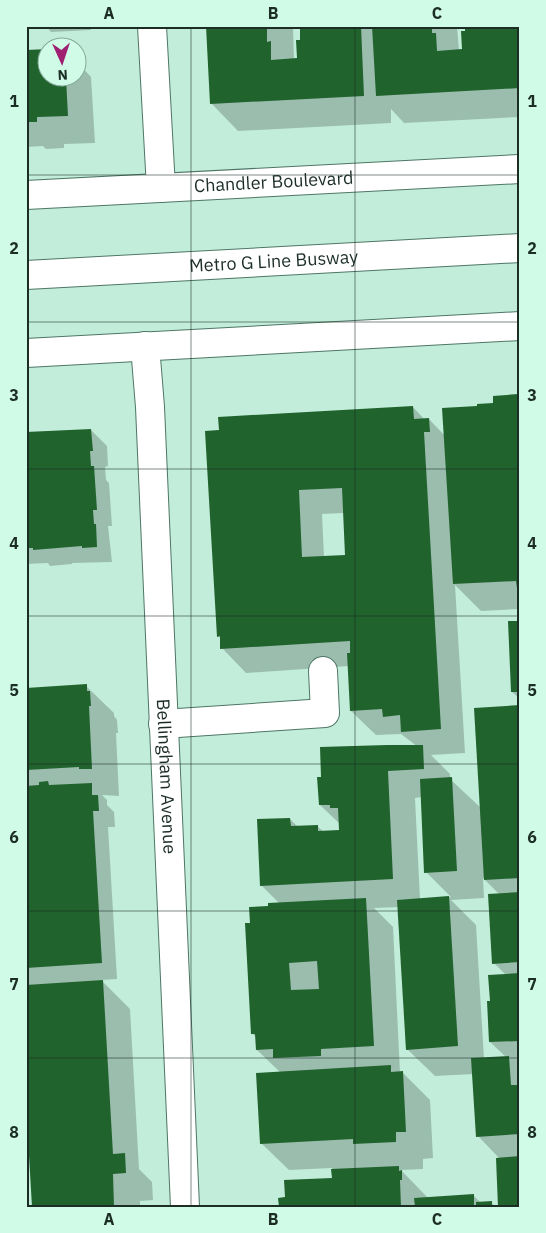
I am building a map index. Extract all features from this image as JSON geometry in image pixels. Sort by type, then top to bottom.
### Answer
[{"type":"street","points":[[152,26],[161,188]]},
{"type":"street","name":"Chandler Boulevard","points":[[26,195],[520,169]]},
{"type":"street","name":"Metro G Line Busway","points":[[26,275],[520,248]]},
{"type":"street","points":[[26,353],[520,326]]},
{"type":"street","name":"Bellingham Avenue","points":[[145,346],[150,407],[185,1207]]},
{"type":"street","points":[[163,724],[324,713],[323,672]]},
{"type":"building","points":[[206,26],[267,26],[267,42],[271,41],[271,60],[297,58],[296,40],[300,40],[300,26],[361,26],[364,96],[210,104]]},
{"type":"building","points":[[372,26],[432,26],[432,33],[436,33],[437,51],[462,49],[461,31],[465,31],[465,26],[520,26],[520,88],[376,96]]},
{"type":"building","points":[[38,49],[38,88],[67,88],[68,116],[37,117],[37,122],[26,122],[26,50]]},
{"type":"building","points":[[518,394],[520,400],[520,588],[517,588],[516,581],[453,584],[442,408],[477,406],[477,404],[493,403],[493,396]]},
{"type":"building","points":[[413,406],[414,419],[429,418],[430,432],[424,432],[441,729],[401,732],[400,715],[383,717],[382,709],[350,711],[347,653],[350,653],[350,641],[220,649],[220,636],[217,637],[205,431],[219,430],[218,417]],"holes":[[[342,488],[345,555],[302,557],[299,490]]]},
{"type":"building","points":[[91,429],[93,451],[90,451],[91,466],[94,466],[97,510],[93,510],[97,547],[82,548],[82,546],[33,550],[33,548],[26,548],[26,432]]},
{"type":"building","points":[[508,621],[520,621],[520,692],[511,692]]},
{"type":"building","points":[[87,684],[87,691],[90,691],[91,706],[89,706],[92,769],[79,769],[79,767],[26,770],[26,688]]},
{"type":"building","points":[[520,705],[520,878],[484,880],[474,708]]},
{"type":"building","points":[[423,745],[424,769],[388,771],[393,879],[260,886],[257,819],[290,818],[291,826],[318,825],[318,831],[339,830],[338,808],[330,808],[330,805],[319,805],[317,777],[321,777],[320,747]]},
{"type":"building","points":[[452,777],[457,871],[424,873],[420,779]]},
{"type":"building","points":[[48,781],[49,785],[92,783],[92,795],[98,795],[99,811],[93,811],[102,963],[26,968],[26,786],[39,785],[39,782]]},
{"type":"building","points":[[520,892],[520,962],[492,964],[488,894]]},
{"type":"building","points":[[449,896],[458,1046],[406,1050],[397,900]]},
{"type":"building","points":[[366,898],[374,1046],[321,1049],[321,1056],[273,1058],[273,1049],[256,1050],[255,1034],[251,1034],[245,923],[250,923],[249,907],[268,906],[268,903]],"holes":[[[317,961],[319,989],[291,990],[289,963]]]},
{"type":"building","points":[[520,973],[520,1041],[489,1042],[487,1001],[490,1001],[488,975]]},
{"type":"building","points":[[103,980],[113,1154],[125,1153],[126,1173],[113,1174],[114,1207],[32,1207],[26,1104],[26,985]]},
{"type":"building","points":[[509,1056],[511,1085],[520,1085],[520,1134],[476,1137],[471,1058]]},
{"type":"building","points":[[391,1065],[391,1072],[403,1071],[406,1132],[396,1132],[396,1142],[353,1144],[353,1139],[260,1144],[256,1073]]},
{"type":"building","points":[[520,1156],[520,1207],[498,1207],[496,1158]]},
{"type":"building","points":[[399,1166],[399,1171],[402,1170],[402,1180],[400,1180],[401,1207],[279,1207],[278,1198],[285,1197],[284,1180],[332,1178],[331,1169]]},
{"type":"building","points":[[474,1194],[474,1207],[415,1207],[414,1198]]},
{"type":"building","points":[[492,1201],[492,1207],[476,1207],[476,1202]]}]
